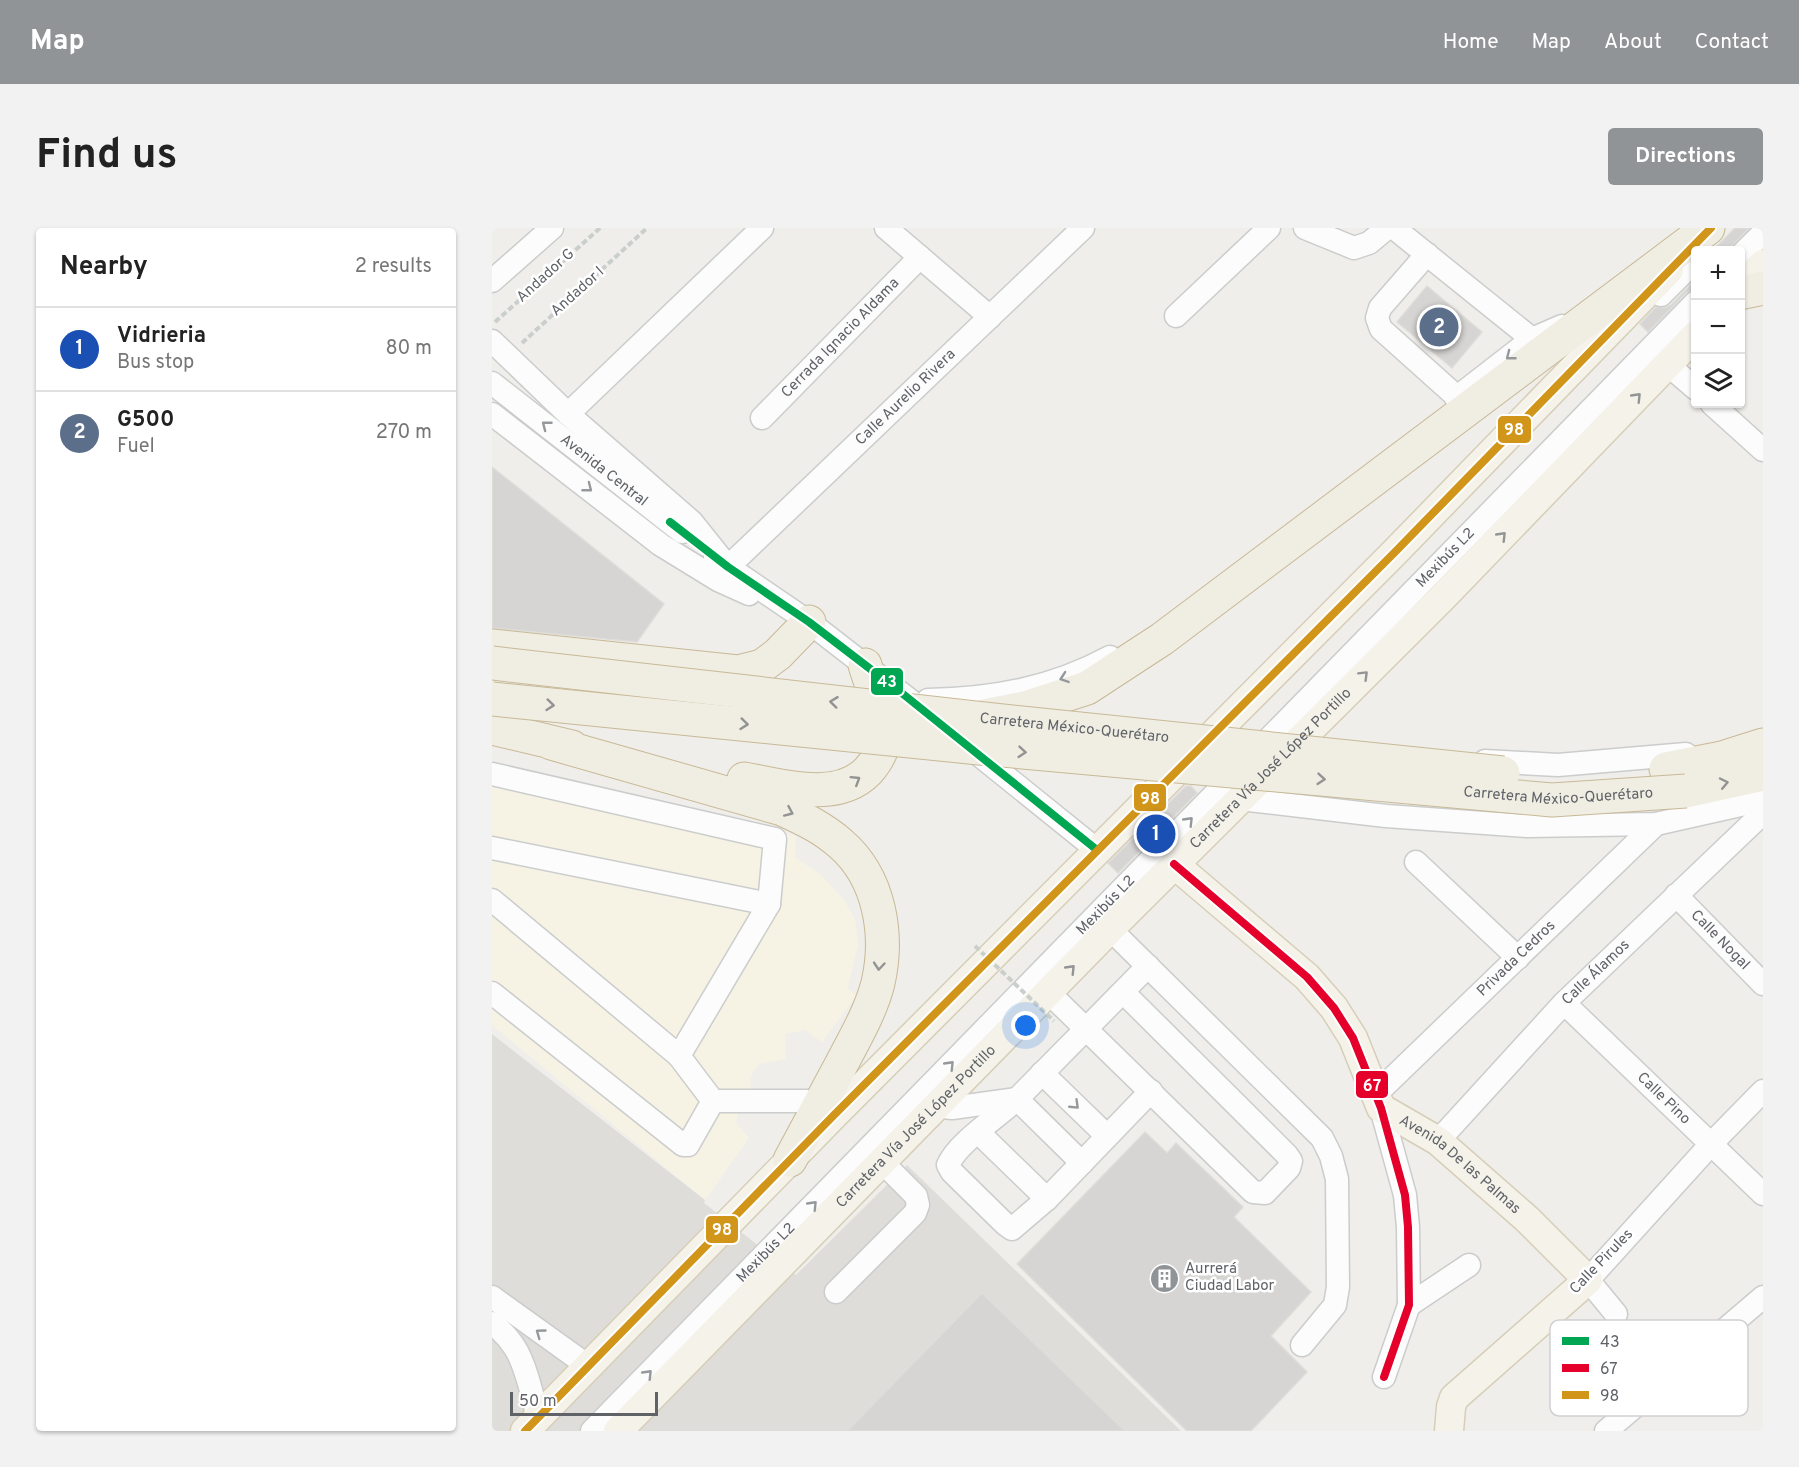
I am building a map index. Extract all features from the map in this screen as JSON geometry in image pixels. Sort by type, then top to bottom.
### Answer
[{"type":"highway","points":[[975,718],[1025,708],[1087,688],[1162,639],[1709,228]]},
{"type":"highway","points":[[1745,292],[1763,288]]},
{"type":"highway","points":[[492,646],[738,672],[762,666],[778,654],[809,622]]},
{"type":"highway","name":"Carretera México-Querétaro","points":[[492,663],[975,718],[1562,779],[1676,780]]},
{"type":"highway","points":[[551,743],[777,785],[817,789],[838,788],[858,781],[870,768],[878,759],[884,737],[865,665]]},
{"type":"highway","name":"Carretera México-Querétaro","points":[[492,699],[979,748],[1552,800],[1676,780],[1757,757]]},
{"type":"highway","points":[[502,731],[783,809],[815,824],[843,845],[858,864],[871,884],[879,909],[882,936],[878,984],[861,1028],[790,1160]]},
{"type":"main road","points":[[535,1427],[588,1366],[1097,850],[1387,561],[1709,228]]},
{"type":"main road","points":[[1745,282],[1763,264]]},
{"type":"main road","name":"Carretera Vía José López Portillo","points":[[630,1426],[881,1161],[1174,864],[1442,598],[1691,339]]},
{"type":"main road","points":[[1174,864],[1307,977],[1334,1008],[1353,1038],[1378,1101]]},
{"type":"main road","name":"Avenida De las Palmas","points":[[1378,1101],[1438,1141],[1527,1219],[1588,1280]]},
{"type":"main road","name":"Calle Pirules","points":[[1449,1431],[1454,1398],[1588,1280]]},
{"type":"street","points":[[492,281],[552,228]]},
{"type":"street","points":[[568,414],[762,228]]},
{"type":"street","points":[[886,228],[990,317]]},
{"type":"street","name":"Calle Aurelio Rivera","points":[[728,567],[1083,228]]},
{"type":"street","points":[[1176,316],[1269,228]]},
{"type":"street","points":[[1305,228],[1354,248],[1369,243],[1387,228]]},
{"type":"street","points":[[1394,228],[1532,339]]},
{"type":"street","points":[[1708,246],[1726,228]]},
{"type":"street","points":[[1745,251],[1763,233]]},
{"type":"street","points":[[1427,254],[1380,308],[1377,318],[1381,328],[1457,397]]},
{"type":"street","name":"Cerrada Ignacio Aldama","points":[[762,418],[920,257]]},
{"type":"street","name":"Mexibús L2","points":[[535,1427],[1401,563],[1691,264]]},
{"type":"street","name":"Mexibús L2","points":[[592,1431],[1691,307]]},
{"type":"street","points":[[903,694],[926,700],[994,696],[1042,685],[1096,664],[1132,642],[1293,523],[1532,339],[1599,310]]},
{"type":"street","points":[[500,348],[568,414],[692,522],[728,567]]},
{"type":"street","points":[[1668,365],[1691,385]]},
{"type":"street","name":"Avenida Central","points":[[492,383],[728,567],[809,622],[903,694],[1097,850]]},
{"type":"street","points":[[1716,408],[1763,450]]},
{"type":"street","name":"Avenida Central","points":[[492,414],[661,545],[718,580],[746,593],[776,601]]},
{"type":"street","points":[[1296,743],[1311,748],[1368,756],[1557,765],[1677,754],[1757,757]]},
{"type":"street","points":[[492,774],[775,839],[769,903],[679,1056]]},
{"type":"street","points":[[1240,799],[1386,816],[1527,826],[1656,824],[1763,800]]},
{"type":"street","name":"Calle Álamos","points":[[1438,1141],[1564,1003],[1763,813]]},
{"type":"street","name":"Privada Cedros","points":[[1378,1101],[1518,958],[1656,824]]},
{"type":"street","points":[[492,848],[769,903]]},
{"type":"street","points":[[1416,862],[1518,958]]},
{"type":"street","name":"Calle Nogal","points":[[1676,895],[1763,984]]},
{"type":"street","points":[[492,900],[679,1056],[713,1101]]},
{"type":"street","points":[[1110,929],[1322,1138],[1331,1156],[1337,1179],[1338,1287],[1335,1305],[1302,1345]]},
{"type":"street","points":[[1149,966],[1017,1099],[951,1156],[948,1165],[952,1173],[1012,1229],[1047,1199],[1150,1091]]},
{"type":"street","points":[[1048,992],[1253,1192],[1265,1193],[1289,1167],[1291,1161],[1287,1155],[1124,993]]},
{"type":"street","points":[[492,993],[683,1145],[688,1145],[713,1101]]},
{"type":"street","name":"Calle Pino","points":[[1564,1003],[1763,1194]]},
{"type":"street","points":[[1042,1073],[1107,1136]]},
{"type":"street","name":"Calle Pirules","points":[[1588,1280],[1712,1143],[1763,1091]]},
{"type":"street","points":[[935,1106],[952,1108],[1017,1099]]},
{"type":"street","points":[[1017,1099],[1082,1163]]},
{"type":"street","points":[[713,1101],[822,1101]]},
{"type":"street","points":[[1378,1101],[1405,1195],[1408,1227],[1409,1305],[1384,1377]]},
{"type":"street","points":[[978,1132],[1047,1199]]},
{"type":"street","points":[[836,1292],[915,1213],[918,1205],[916,1196],[881,1161]]},
{"type":"street","points":[[1409,1305],[1469,1265]]},
{"type":"street","points":[[1588,1280],[1616,1314]]},
{"type":"street","points":[[492,1297],[588,1366]]},
{"type":"street","points":[[1736,1320],[1763,1297]]},
{"type":"street","points":[[492,1323],[502,1331],[516,1349],[532,1395],[535,1427]]},
{"type":"street","points":[[1606,1431],[1624,1416]]},
{"type":"path","name":"Andador G","points":[[492,324],[600,228]]},
{"type":"path","name":"Andador I","points":[[500,348],[648,228]]},
{"type":"path","points":[[975,946],[1054,1021]]},
{"type":"shaded area","points":[[492,764],[796,836],[795,857],[821,875],[844,900],[855,920],[858,944],[848,988],[856,996],[822,1042],[805,1030],[785,1034],[786,1059],[759,1064],[750,1077],[751,1093],[742,1094],[736,1123],[749,1138],[705,1200],[492,1025]]},
{"type":"shaded area","points":[[492,1034],[705,1200],[704,1203],[796,1275],[907,1165],[1181,1431],[492,1431]]},
{"type":"building","points":[[1735,228],[1749,228],[1732,246],[1717,246]]},
{"type":"building","points":[[1691,284],[1691,291],[1686,293],[1648,332],[1640,324],[1656,307],[1664,308],[1671,305]]},
{"type":"building","points":[[1427,286],[1482,332],[1452,368],[1397,322]]},
{"type":"building","points":[[492,467],[664,604],[637,642],[492,628]]},
{"type":"building","points":[[1186,786],[1191,786],[1197,793],[1118,873],[1108,863]]},
{"type":"building","name":"Aurrerá Ciudad Labor","points":[[1145,1132],[1167,1153],[1176,1143],[1243,1207],[1234,1217],[1311,1292],[1271,1336],[1307,1372],[1251,1431],[1187,1431],[1017,1264]]},
{"type":"building","points":[[982,1293],[1125,1431],[847,1431]]},
{"type":"transit line","name":"98","points":[[525,1431],[834,1115],[1395,552],[1711,228]]},
{"type":"transit line","name":"43","points":[[670,522],[728,567],[809,622],[903,694],[1097,850]]},
{"type":"transit line","name":"67","points":[[1174,864],[1307,977],[1334,1008],[1353,1038],[1381,1108],[1405,1195],[1408,1227],[1409,1305],[1384,1377]]},
{"type":"place","name":"G500","points":[[1439,327]]},
{"type":"place","name":"Vidrieria","points":[[1156,834]]},
{"type":"place","name":"Aurrerá Ciudad Labor","points":[[1164,1278]]}]
